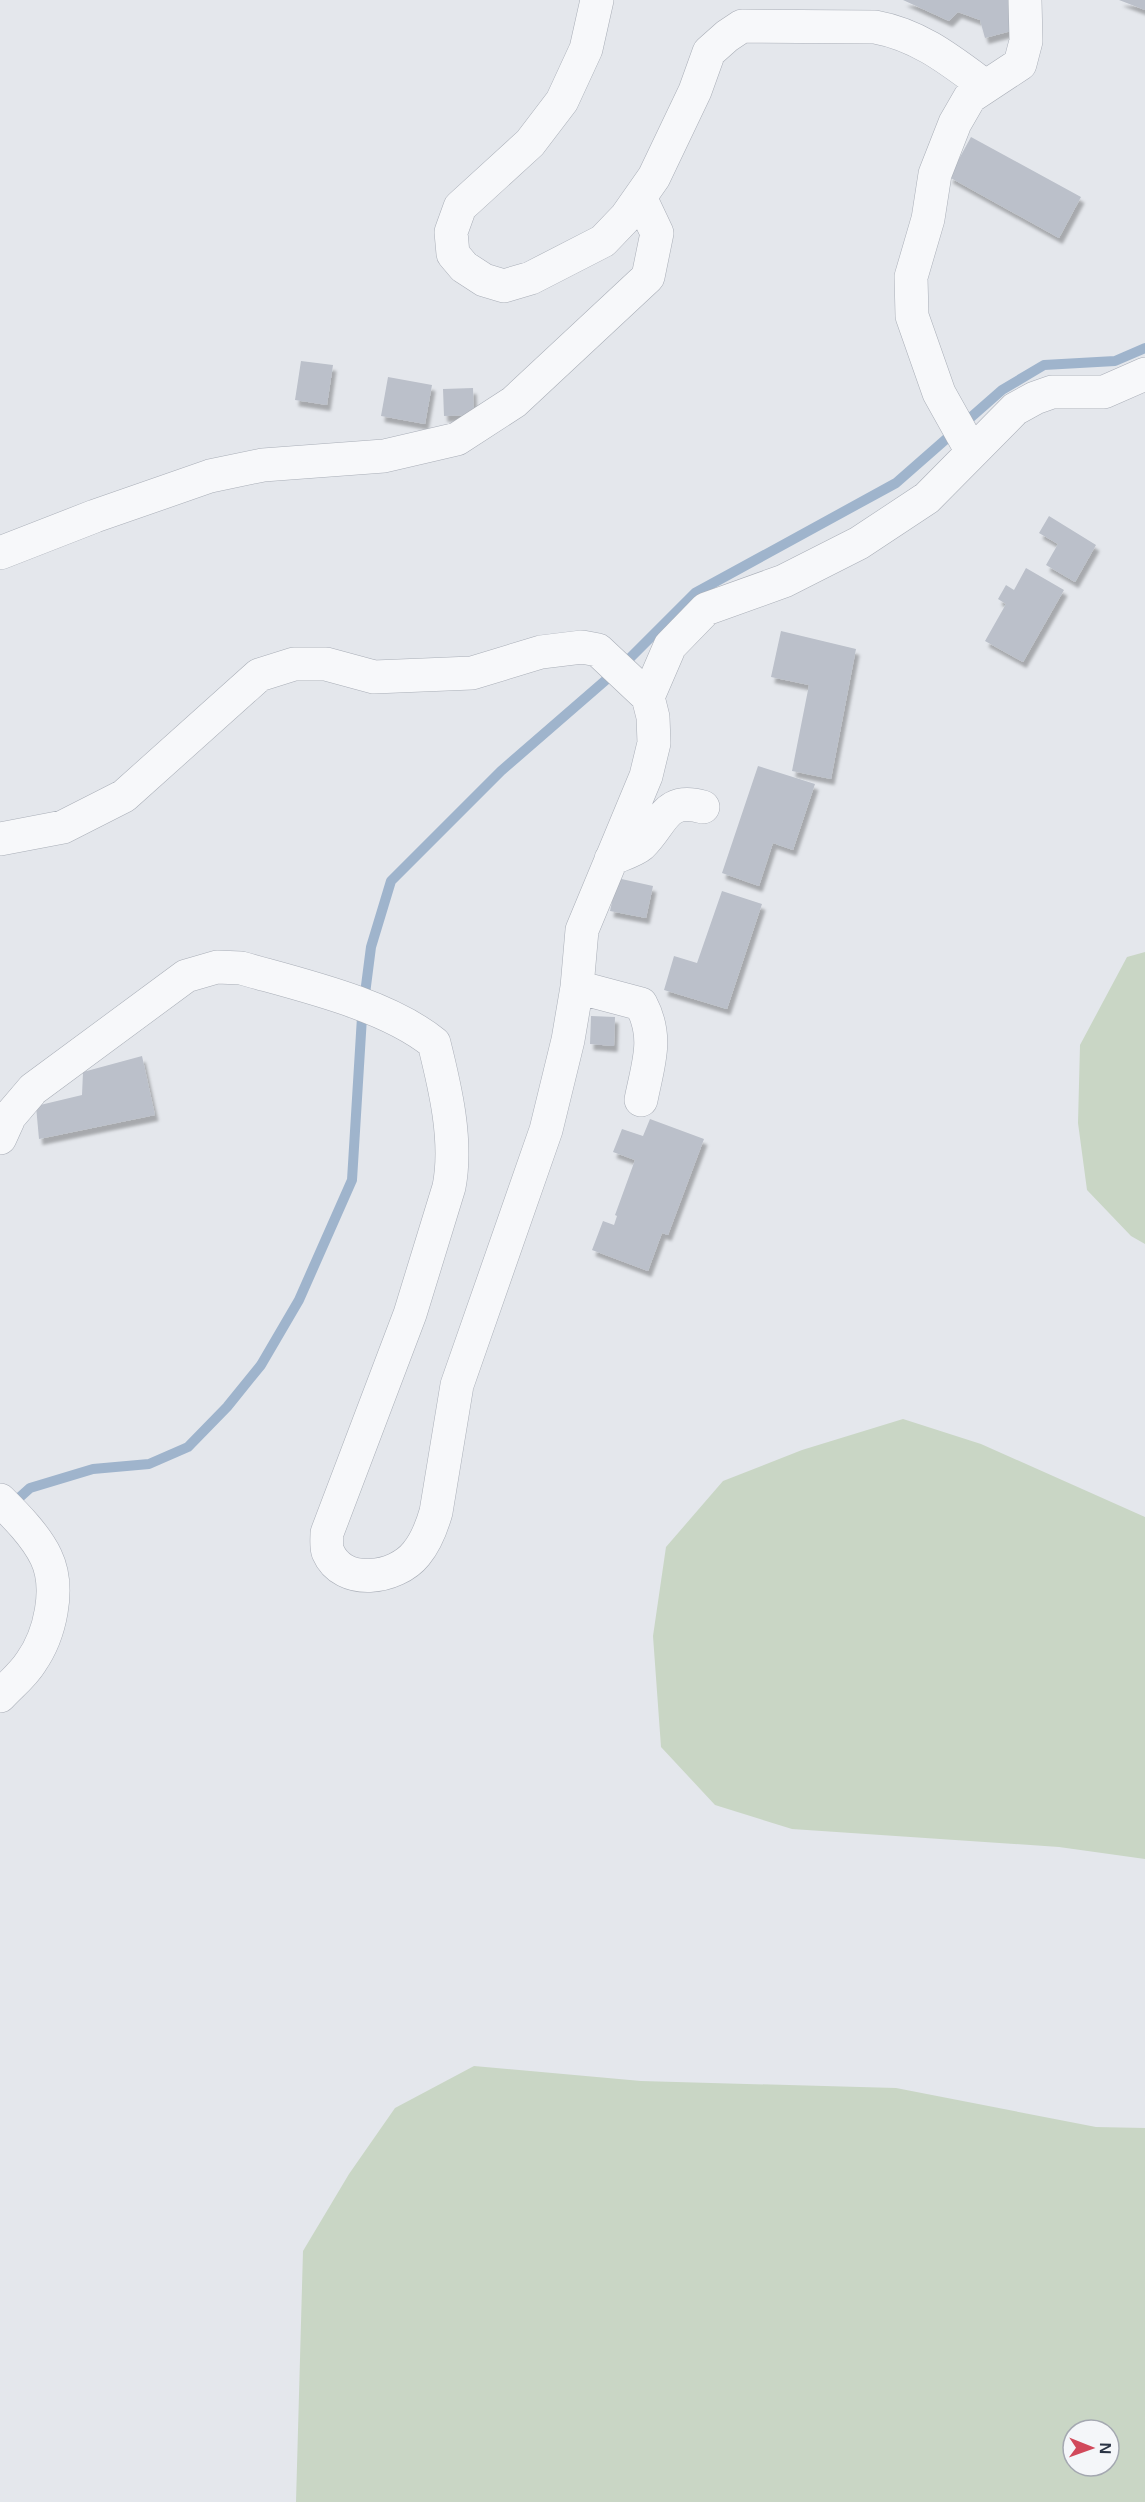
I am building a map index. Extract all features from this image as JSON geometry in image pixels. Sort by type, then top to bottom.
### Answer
[{"type":"street","points":[[597,0],[586,49],[562,101],[530,142],[460,207],[451,232],[453,254],[464,267],[484,280],[504,286],[531,278],[603,241],[626,217],[654,177],[695,91],[709,52],[742,26],[875,27],[895,31],[927,44],[985,86]]},
{"type":"street","points":[[972,452],[950,417],[912,316],[911,277],[928,219],[935,174],[955,123],[970,96],[1020,64],[1026,41],[1025,0]]},
{"type":"street","points":[[0,553],[95,516],[210,476],[263,465],[384,456],[458,439],[514,402],[648,277],[657,233],[640,197]]},
{"type":"street","points":[[639,689],[670,646],[706,609],[784,581],[859,543],[927,498],[1015,410],[1035,398],[1053,392],[1104,392],[1145,374]]},
{"type":"street","points":[[0,839],[63,827],[124,796],[259,675],[294,664],[327,664],[374,677],[472,673],[541,652],[582,647],[598,650],[639,689],[653,717],[654,743],[646,776],[582,930],[577,987],[568,1040],[546,1130],[457,1385],[436,1512],[431,1528],[417,1554],[407,1563],[389,1573],[367,1577],[348,1571],[336,1563],[327,1550],[327,1533],[410,1314],[452,1173],[448,1120],[434,1043],[417,1029],[380,1011],[241,968],[217,967],[186,976],[33,1089],[10,1116],[0,1138]]},
{"type":"street","points":[[611,859],[640,846],[671,807],[688,803],[703,807]]},
{"type":"street","points":[[577,987],[641,1004],[651,1022],[652,1046],[642,1100]]},
{"type":"street","points":[[0,1696],[31,1663],[44,1636],[51,1604],[52,1576],[46,1557],[7,1507]]},
{"type":"green space","points":[[1145,952],[1145,1244],[1131,1236],[1087,1190],[1078,1123],[1080,1045],[1127,957]]},
{"type":"green space","points":[[903,1419],[981,1444],[1145,1517],[1145,1859],[1059,1847],[792,1829],[715,1805],[661,1747],[653,1636],[666,1547],[723,1481],[802,1450]]},
{"type":"green space","points":[[474,2066],[641,2081],[896,2088],[1096,2127],[1145,2128],[1145,2502],[296,2502],[303,2251],[349,2174],[395,2108]]},
{"type":"building","points":[[903,0],[1008,0],[1011,31],[985,38],[980,20],[958,12],[949,21]]},
{"type":"building","points":[[1119,0],[1145,0],[1145,10]]},
{"type":"building","points":[[971,137],[1081,197],[1059,238],[949,177]]},
{"type":"building","points":[[301,361],[333,365],[327,405],[295,400]]},
{"type":"building","points":[[388,377],[432,385],[425,424],[381,416]]},
{"type":"building","points":[[473,388],[474,415],[444,416],[443,389]]},
{"type":"building","points":[[1049,516],[1096,545],[1075,582],[1046,565],[1058,544],[1039,533]]},
{"type":"building","points":[[1026,568],[1064,590],[1023,662],[985,641],[1006,604],[998,599],[1006,585],[1014,590]]},
{"type":"building","points":[[781,631],[856,649],[831,779],[792,771],[809,685],[771,677]]},
{"type":"building","points":[[758,766],[815,784],[793,850],[773,843],[759,886],[722,873]]},
{"type":"building","points":[[617,878],[653,886],[646,918],[610,911]]},
{"type":"building","points":[[722,891],[762,904],[727,1009],[664,990],[674,956],[697,963]]},
{"type":"building","points":[[591,1016],[615,1017],[614,1046],[590,1044]]},
{"type":"building","points":[[142,1056],[155,1115],[39,1139],[36,1106],[82,1095],[83,1072]]},
{"type":"building","points":[[650,1119],[704,1139],[668,1235],[662,1233],[648,1271],[592,1250],[603,1221],[614,1225],[617,1216],[615,1215],[635,1160],[613,1152],[622,1129],[643,1136]]},
{"type":"waterway","points":[[10,1506],[30,1488],[93,1469],[149,1464],[188,1447],[227,1407],[261,1365],[299,1300],[352,1180],[362,1017],[371,947],[391,881],[501,771],[622,666],[695,593],[896,483],[1002,390],[1044,365],[1115,361],[1145,348]]}]
